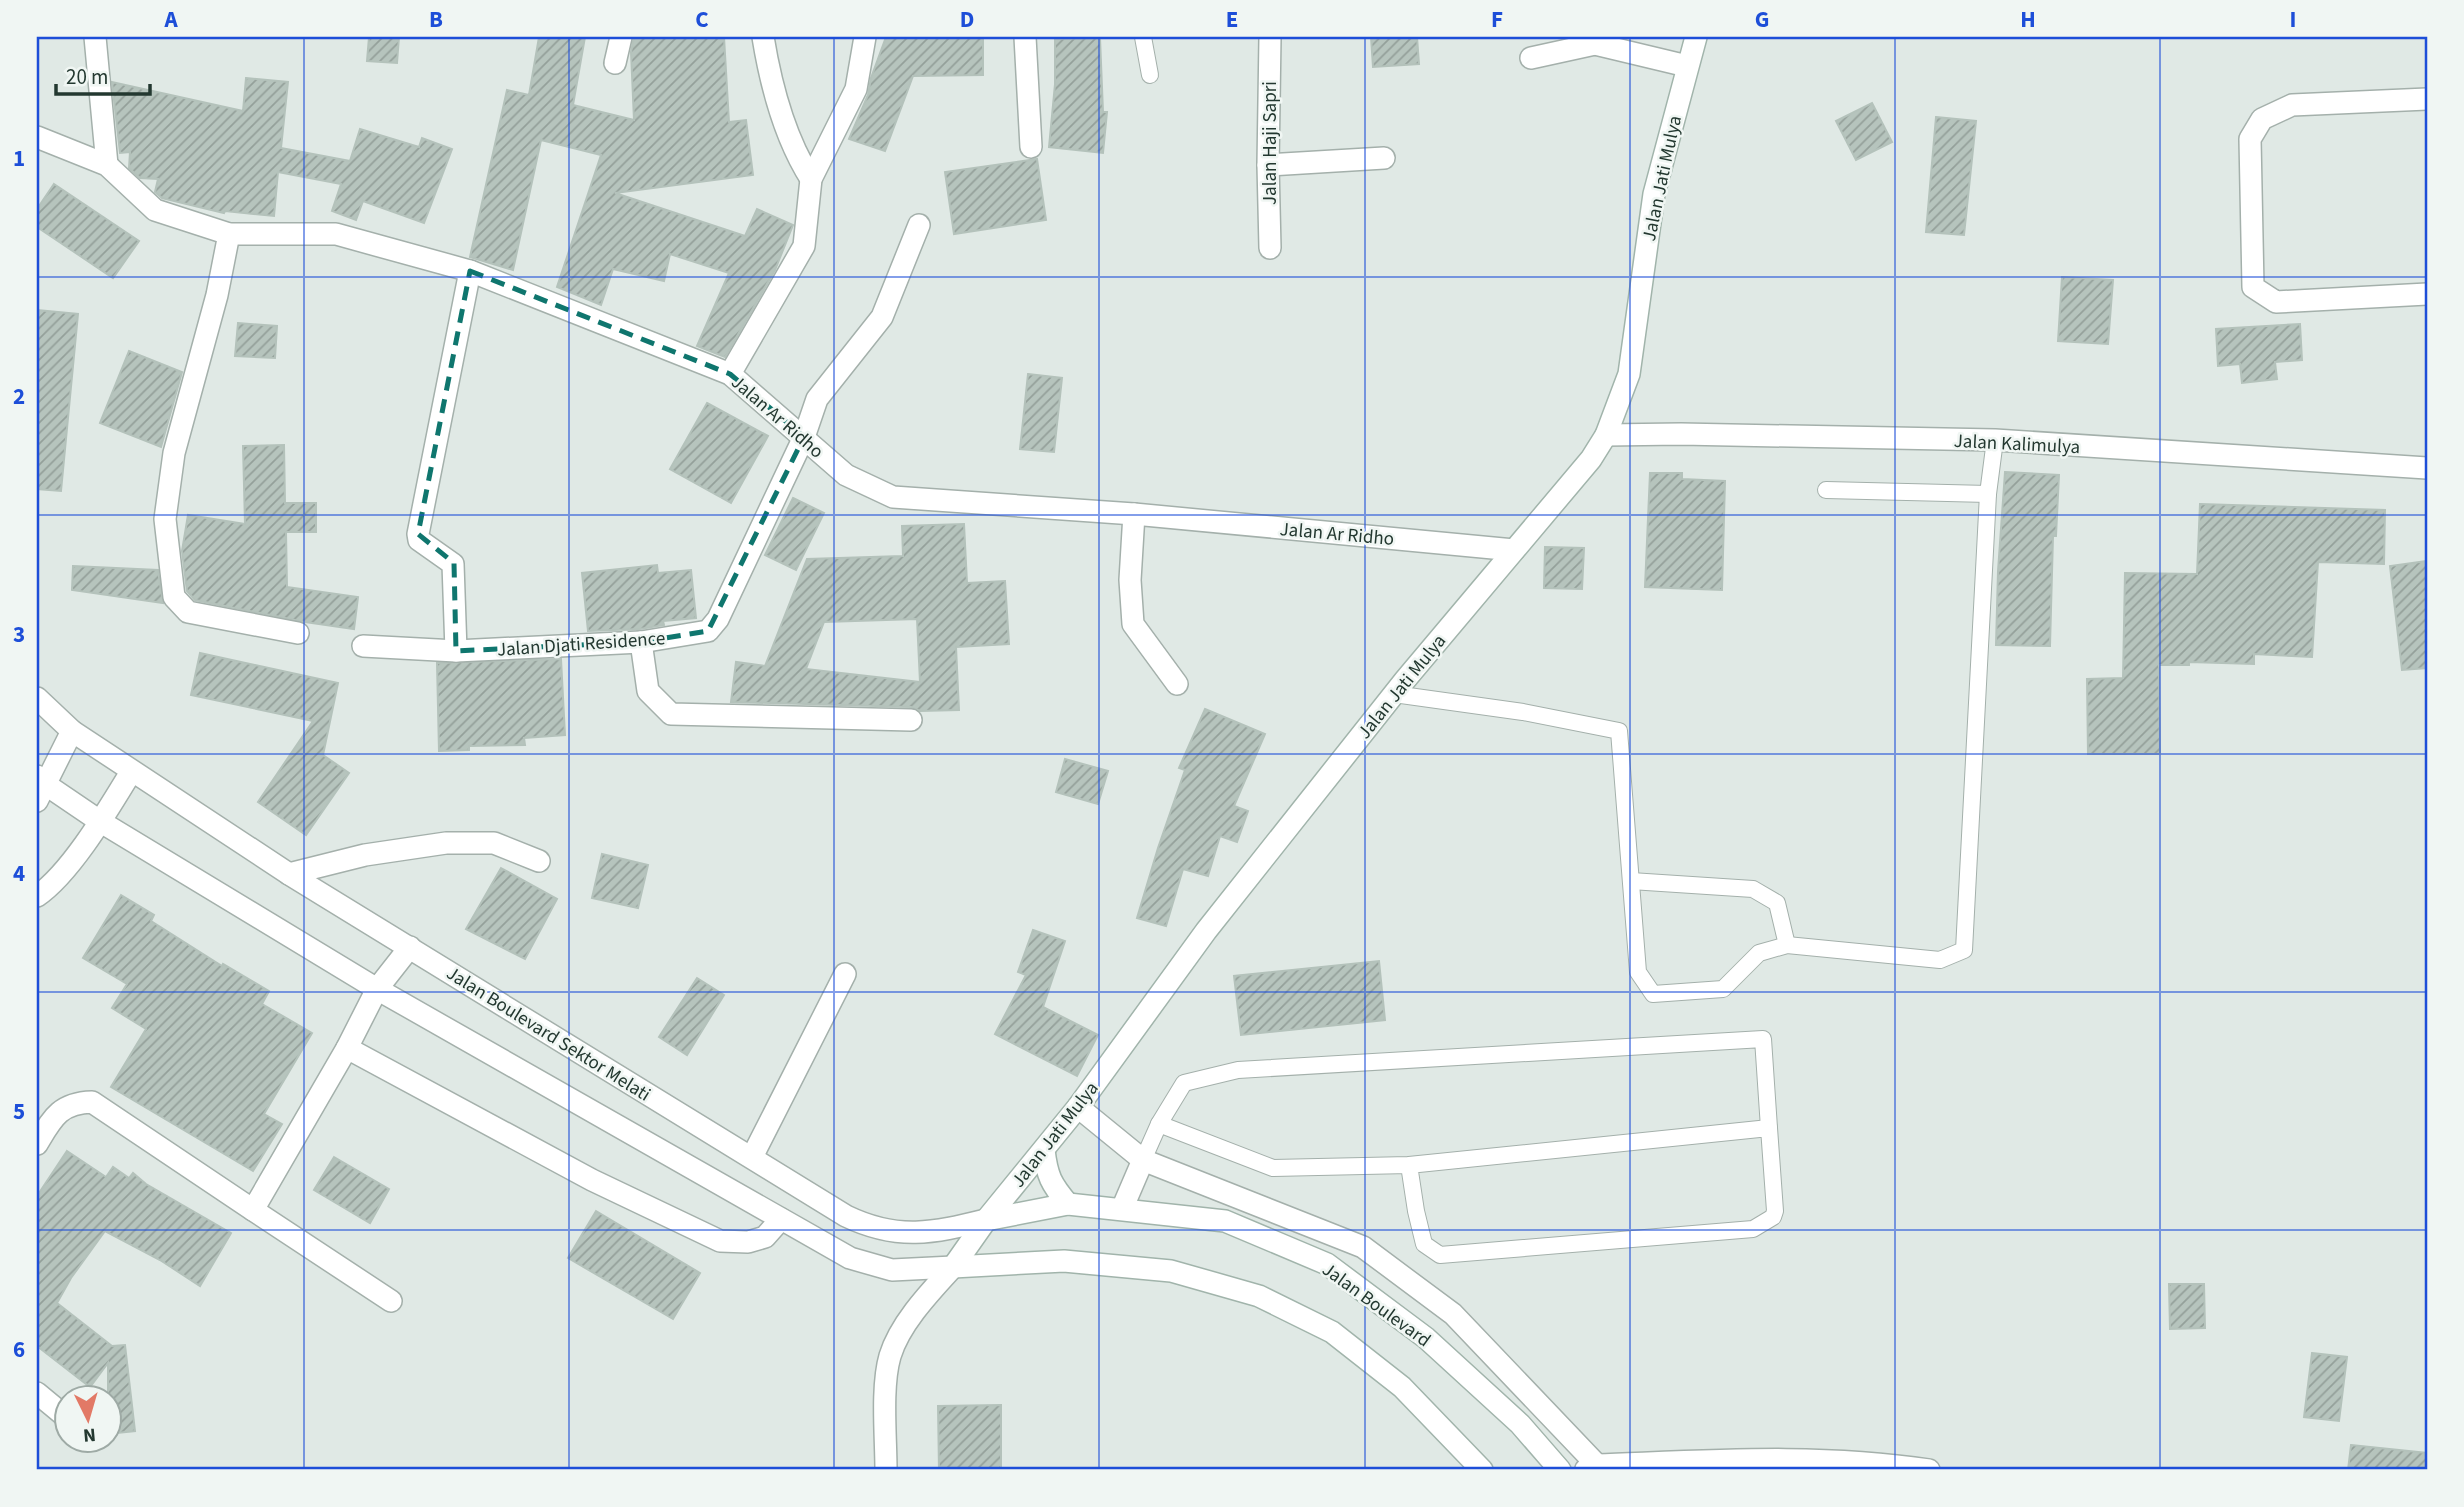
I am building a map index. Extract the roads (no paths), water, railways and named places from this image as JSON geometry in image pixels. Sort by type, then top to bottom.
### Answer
[{"type":"street","points":[[95,37],[107,165]]},
{"type":"street","points":[[615,64],[621,37]]},
{"type":"street","points":[[763,37],[771,86],[798,159],[811,179]]},
{"type":"street","points":[[730,373],[804,246],[811,179],[856,89],[865,37]]},
{"type":"street","points":[[1025,37],[1031,147]]},
{"type":"street","name":"Jalan Haji Sapri","points":[[1270,37],[1270,248]]},
{"type":"street","name":"Jalan Jati Mulya","points":[[886,1470],[886,1388],[890,1355],[920,1304],[953,1267],[986,1220],[1078,1107],[1206,931],[1394,694],[1591,459],[1606,435],[1629,374],[1654,194],[1696,37]]},
{"type":"street","points":[[1531,58],[1595,40],[1687,66]]},
{"type":"street","points":[[2427,99],[2292,104],[2262,119],[2250,139],[2253,287],[2276,302],[2427,294]]},
{"type":"street","name":"Jalan Ar Ridho","points":[[37,137],[107,165],[155,210],[229,234],[336,234],[470,271],[730,373],[846,475],[893,497],[1134,514],[1514,550]]},
{"type":"street","points":[[1268,165],[1384,158]]},
{"type":"street","name":"Jalan Djati Residence","points":[[363,646],[456,651],[641,642],[708,631],[718,619],[804,437],[817,399],[882,317],[919,225]]},
{"type":"street","points":[[229,234],[217,295],[174,453],[165,519],[174,597],[188,612],[298,633]]},
{"type":"street","points":[[456,651],[453,564],[419,540],[418,534],[470,271]]},
{"type":"street","name":"Jalan Kalimulya","points":[[1606,435],[1995,440],[2427,468]]},
{"type":"street","points":[[1134,514],[1130,580],[1133,624],[1177,684]]},
{"type":"street","points":[[641,642],[648,691],[671,715],[911,720]]},
{"type":"street","name":"Jalan Boulevard Sektor Melati","points":[[37,698],[72,731],[289,874],[846,1216],[870,1227],[901,1233],[945,1230],[986,1220]]},
{"type":"street","points":[[72,731],[39,787],[377,989],[850,1258],[892,1270],[1077,1262],[1171,1271],[1259,1296],[1332,1332],[1402,1387],[1482,1470]]},
{"type":"street","points":[[37,896],[49,888],[101,822],[131,772]]},
{"type":"street","points":[[289,874],[365,855],[446,844],[494,843],[539,861]]},
{"type":"street","points":[[253,1210],[377,989],[410,947]]},
{"type":"street","points":[[752,1157],[845,974]]},
{"type":"street","points":[[346,1048],[592,1180],[720,1241],[748,1242],[765,1237],[780,1219]]},
{"type":"street","points":[[37,1144],[55,1115],[72,1104],[92,1102],[391,1301]]},
{"type":"street","points":[[1078,1107],[1143,1160],[1363,1247],[1453,1314],[1590,1467],[1851,1461],[1929,1470]]},
{"type":"street","points":[[1044,1150],[1052,1186],[1068,1204]]},
{"type":"street","points":[[1122,1209],[1143,1160]]},
{"type":"street","name":"Jalan Boulevard","points":[[986,1220],[1068,1204],[1225,1222],[1326,1264],[1426,1338],[1520,1424],[1560,1470]]},
{"type":"street","points":[[37,1393],[52,1405]]},
{"type":"lane","points":[[1143,37],[1150,75]]},
{"type":"lane","points":[[1394,694],[1522,712],[1619,731],[1638,972],[1653,994],[1723,989],[1759,953],[1787,945],[1940,960],[1964,950],[1989,494],[1995,440]]},
{"type":"lane","points":[[1826,490],[1989,494]]},
{"type":"lane","points":[[1631,881],[1752,889],[1777,903],[1787,945]]},
{"type":"lane","points":[[1143,1160],[1159,1124],[1184,1083],[1238,1070],[1763,1039],[1775,1211],[1773,1217],[1753,1229],[1440,1255],[1424,1244],[1409,1165]]},
{"type":"lane","points":[[1159,1124],[1273,1168],[1409,1165],[1769,1128]]}]
